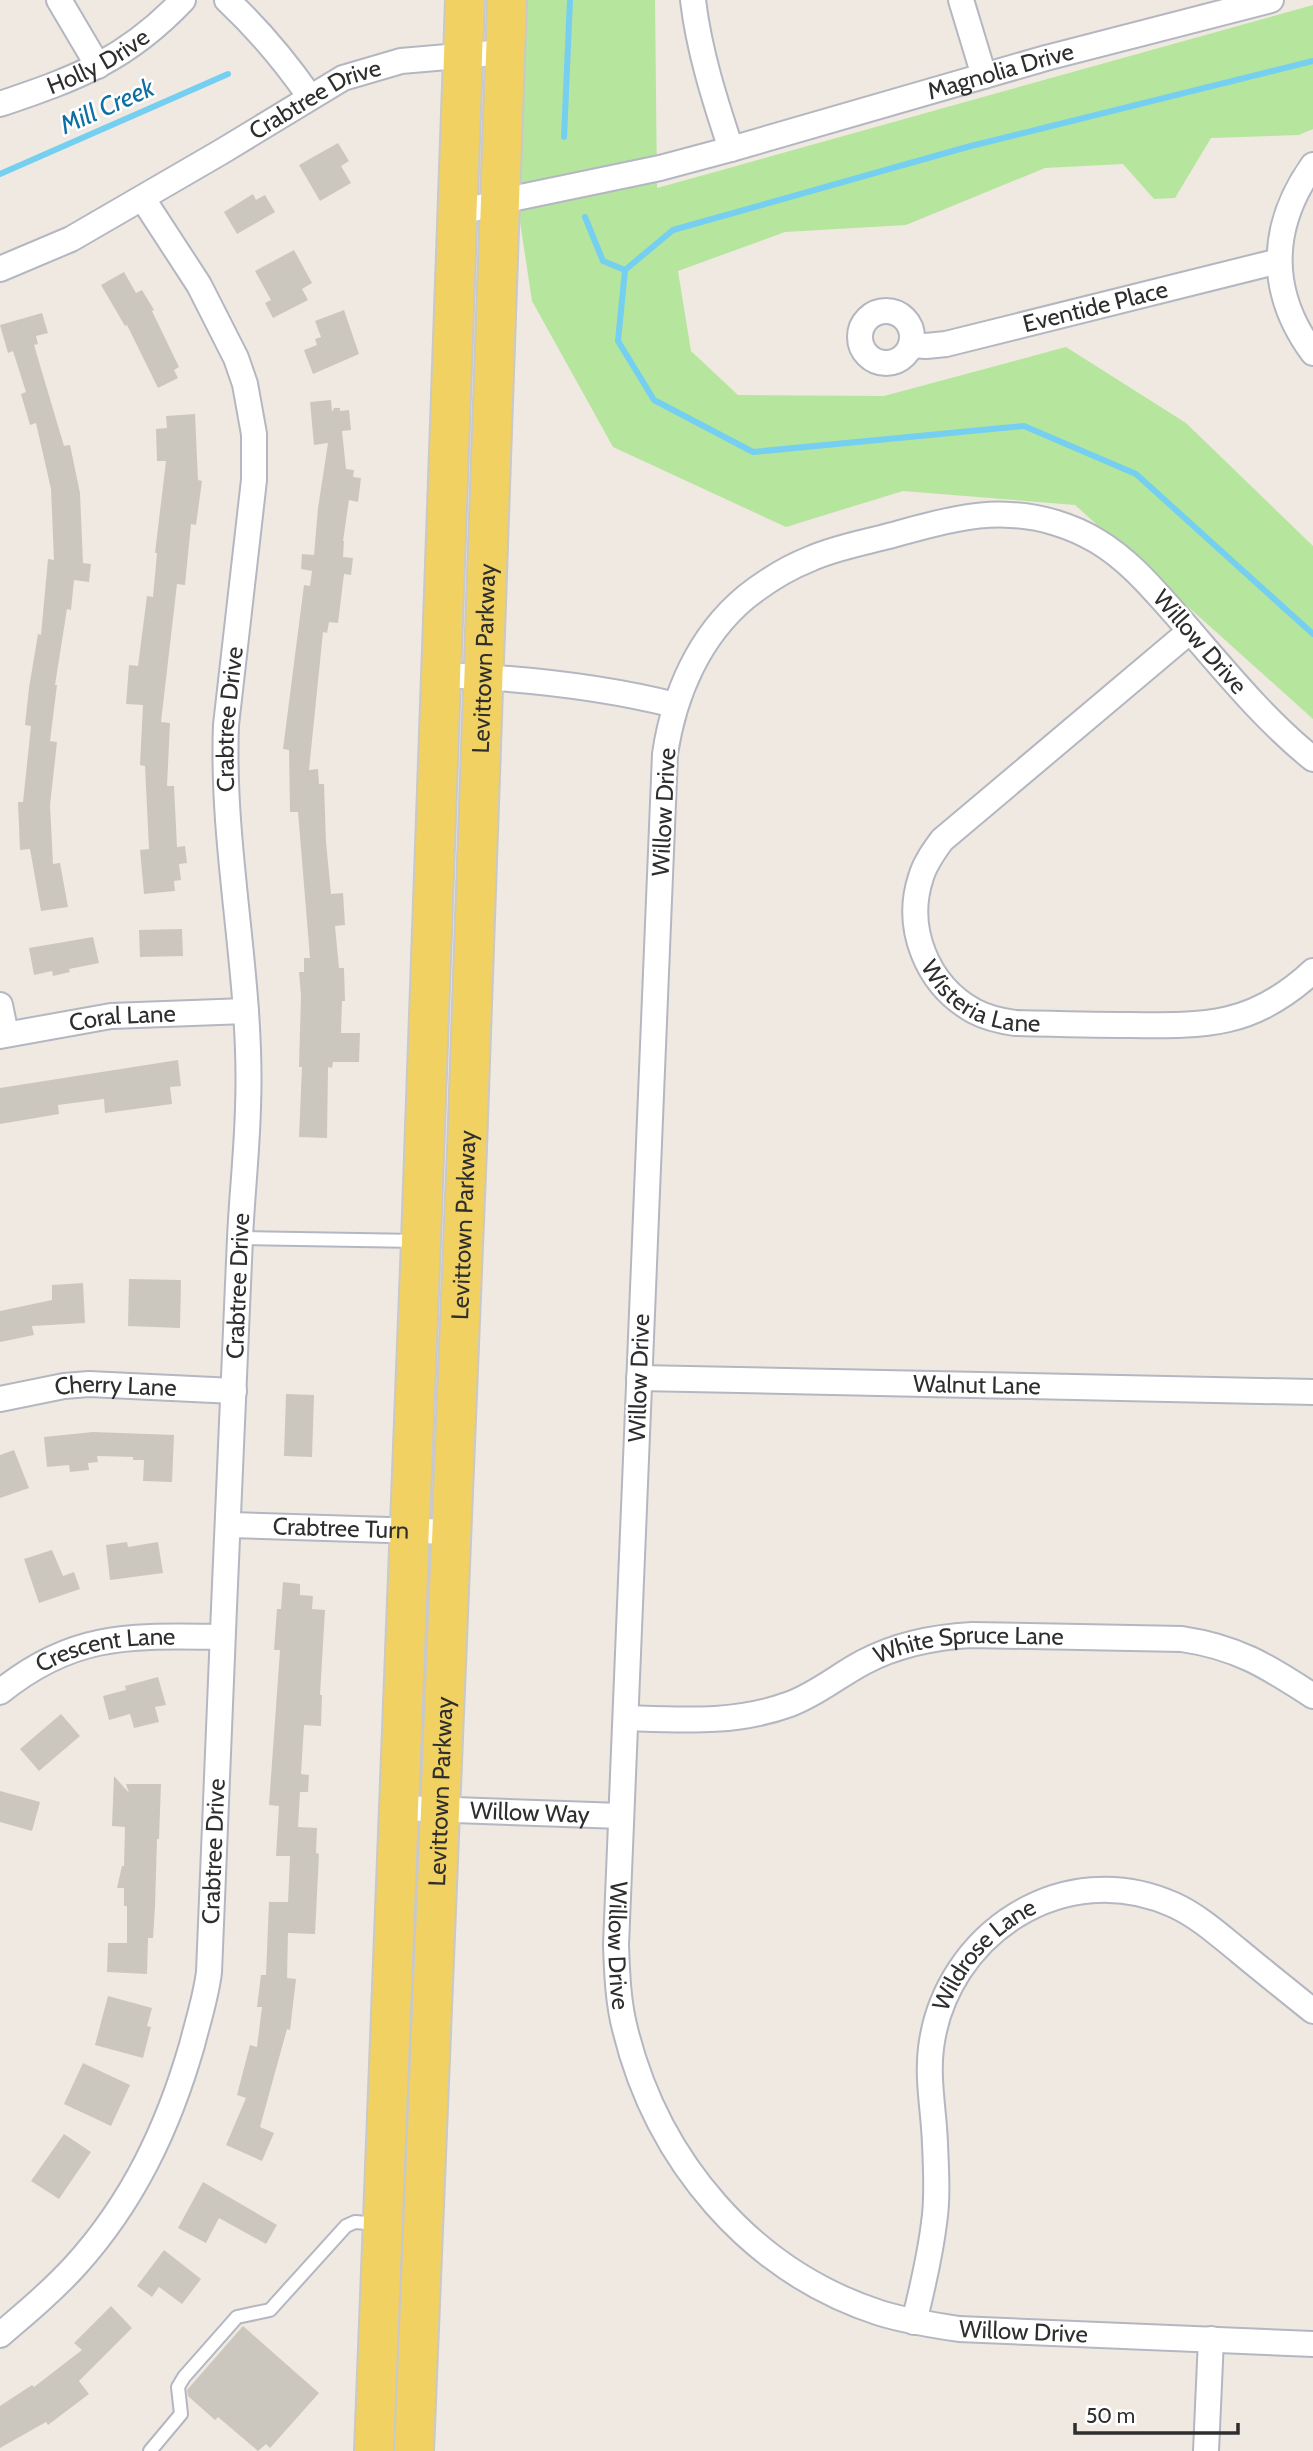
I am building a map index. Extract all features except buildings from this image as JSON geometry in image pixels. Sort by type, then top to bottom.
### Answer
[{"type":"main road","name":"Levittown Parkway","points":[[374,2451],[465,0]]},
{"type":"main road","name":"Levittown Parkway","points":[[414,2451],[452,1532],[507,0]]},
{"type":"street","points":[[59,0],[98,66]]},
{"type":"street","name":"Holly Drive","points":[[0,104],[67,82],[98,66],[137,43],[160,25],[183,0]]},
{"type":"street","points":[[227,0],[284,59],[310,97]]},
{"type":"street","points":[[694,0],[696,23],[731,149]]},
{"type":"street","points":[[961,0],[984,76]]},
{"type":"street","name":"Magnolia Drive","points":[[457,213],[660,168],[1240,4],[1271,0]]},
{"type":"street","name":"Crabtree Drive","points":[[0,269],[71,239],[143,199],[343,78],[401,61],[505,52]]},
{"type":"street","points":[[1313,165],[1289,204],[1283,226],[1279,261],[1283,295],[1291,317],[1313,354]]},
{"type":"street","name":"Crabtree Drive","points":[[0,2335],[52,2290],[76,2265],[116,2215],[137,2181],[165,2127],[178,2092],[206,1994],[209,1972],[248,1106],[246,1011],[226,814],[226,725],[254,480],[254,434],[245,384],[236,358],[199,285],[143,199]]},
{"type":"street","name":"Eventide Place","points":[[911,345],[946,344],[1279,261]]},
{"type":"street","name":"Willow Drive","points":[[1313,759],[1292,742],[1238,687],[1142,576],[1096,540],[1042,519],[1013,514],[984,514],[918,528],[810,559],[776,576],[745,598],[703,646],[684,680],[675,705],[665,754],[616,1945],[617,1978],[624,2027],[638,2075],[682,2164],[713,2203],[743,2234],[808,2281],[843,2299],[880,2313],[959,2329],[1313,2344]]},
{"type":"street","name":"Wisteria Lane","points":[[1190,631],[942,839],[921,877],[915,911],[920,946],[926,962],[940,984],[953,996],[974,1011],[990,1018],[1015,1023],[1206,1025],[1242,1016],[1265,1006],[1296,986],[1313,971]]},
{"type":"street","points":[[442,675],[543,681],[626,693],[675,705]]},
{"type":"street","points":[[0,1005],[3,1035]]},
{"type":"street","name":"Coral Lane","points":[[3,1035],[111,1016],[246,1011]]},
{"type":"street","name":"Walnut Lane","points":[[639,1378],[1313,1392]]},
{"type":"street","name":"Cherry Lane","points":[[0,1399],[64,1386],[89,1384],[234,1391]]},
{"type":"street","name":"Crabtree Turn","points":[[229,1525],[452,1532]]},
{"type":"street","name":"White Spruce Lane","points":[[626,1718],[706,1721],[762,1713],[802,1699],[865,1661],[890,1650],[944,1636],[972,1635],[1182,1639],[1208,1643],[1233,1650],[1268,1666],[1313,1696]]},
{"type":"street","name":"Crescent Lane","points":[[0,1692],[44,1661],[83,1645],[140,1636],[222,1637]]},
{"type":"street","name":"Willow Way","points":[[399,1808],[621,1816]]},
{"type":"street","name":"Wildrose Lane","points":[[914,2322],[935,2221],[935,2142],[930,2064],[935,2023],[956,1973],[972,1951],[992,1931],[1038,1903],[1065,1895],[1119,1891],[1146,1896],[1172,1904],[1196,1917],[1313,2011]]},
{"type":"street","points":[[1206,2451],[1211,2339]]},
{"type":"lane","points":[[240,1238],[421,1241]]},
{"type":"lane","points":[[150,2451],[181,2414],[178,2387],[184,2376],[237,2317],[270,2310],[346,2226],[355,2222],[383,2224]]},
{"type":"green space","points":[[521,0],[655,0],[657,188],[1313,5],[1313,129],[1299,135],[1211,138],[1175,198],[1154,199],[1123,164],[1045,168],[906,225],[785,232],[678,271],[691,351],[738,395],[884,396],[1066,347],[1186,423],[1313,546],[1313,719],[1075,505],[903,491],[786,527],[613,447],[532,301],[519,215],[517,102]]},
{"type":"waterway","points":[[564,137],[570,0]]},
{"type":"waterway","points":[[1313,61],[967,147],[673,230],[625,270],[618,341],[654,400],[753,452],[1024,426],[1136,474],[1313,634]]},
{"type":"waterway","name":"Mill Creek","points":[[0,174],[228,74]]},
{"type":"waterway","points":[[585,217],[603,261],[625,270]]}]
